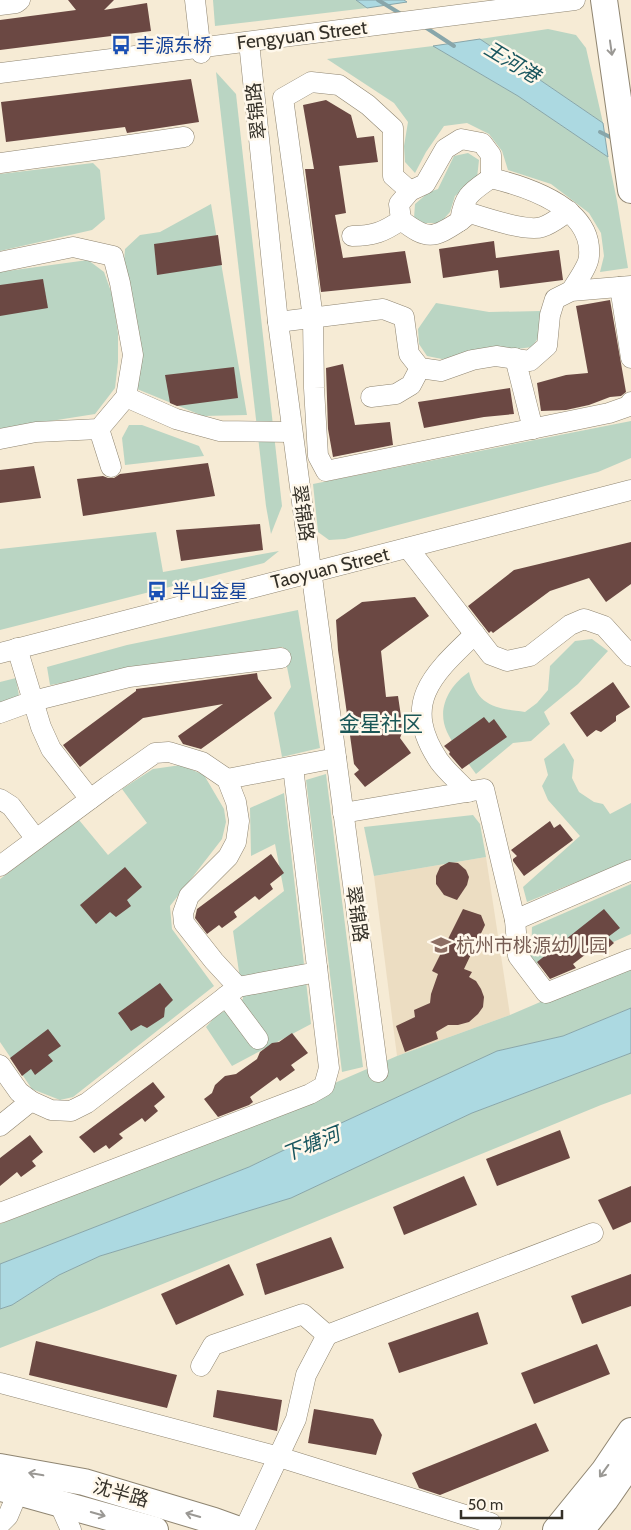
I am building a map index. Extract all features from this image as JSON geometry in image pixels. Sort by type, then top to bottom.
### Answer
[{"type":"main road","points":[[604,0],[630,183]]},
{"type":"main road","points":[[556,1530],[604,1471],[631,1431]]},
{"type":"main road","points":[[581,1530],[605,1500],[631,1462]]},
{"type":"main road","name":"沈半路","points":[[0,1467],[84,1482],[239,1530]]},
{"type":"main road","name":"沈半路","points":[[9,1490],[155,1530]]},
{"type":"street","points":[[0,5],[16,3],[20,0]]},
{"type":"street","points":[[195,0],[201,50]]},
{"type":"street","name":"Fengyuan Street","points":[[0,73],[201,50],[249,42],[575,0]]},
{"type":"street","name":"翠锦路","points":[[249,42],[278,322],[378,1072]]},
{"type":"street","points":[[410,191],[393,176],[393,128],[368,105],[339,86],[311,82],[283,98],[313,318],[314,388],[318,456],[326,471],[609,413],[629,406],[631,402]]},
{"type":"street","points":[[0,163],[184,136]]},
{"type":"street","points":[[491,178],[491,155],[487,149],[482,143],[461,139],[445,149],[425,184],[410,191],[399,204],[401,220],[417,232],[432,235],[446,230],[470,214],[530,228],[542,227],[569,211]]},
{"type":"street","points":[[491,178],[514,184],[546,198],[569,211],[578,220],[587,236],[590,258],[571,291]]},
{"type":"street","points":[[460,221],[462,208],[469,194],[491,178]]},
{"type":"street","points":[[352,236],[369,236],[388,230],[401,220]]},
{"type":"street","points":[[0,262],[73,247],[113,256],[120,283],[133,355],[126,397],[99,429],[36,432],[0,439]]},
{"type":"street","points":[[278,322],[383,309],[404,317],[409,354],[420,368],[441,371],[472,360],[496,356],[530,361],[548,346],[550,315],[555,299],[571,291],[626,286],[631,358]]},
{"type":"street","points":[[515,358],[533,429]]},
{"type":"street","points":[[371,398],[396,394],[411,385],[420,368]]},
{"type":"street","points":[[126,397],[176,419],[220,431],[292,432]]},
{"type":"street","points":[[99,429],[111,467]]},
{"type":"street","name":"Taoyuan Street","points":[[8,650],[631,490]]},
{"type":"street","points":[[408,548],[491,655],[507,661],[530,656],[570,625],[584,619],[604,626],[631,656]]},
{"type":"street","points":[[468,792],[440,762],[429,743],[421,720],[423,698],[431,680],[445,662],[474,634]]},
{"type":"street","points":[[8,650],[34,701],[51,749],[90,799]]},
{"type":"street","points":[[0,713],[34,701],[130,676],[281,658]]},
{"type":"street","points":[[0,866],[155,753],[169,752],[202,762],[227,779],[236,802],[239,821],[236,842],[228,857],[189,896],[183,913],[184,923],[214,961],[258,1039]]},
{"type":"street","points":[[227,779],[336,758]]},
{"type":"street","points":[[0,1213],[310,1094],[324,1086],[329,1068],[293,767]]},
{"type":"street","points":[[343,813],[484,789],[515,920],[518,956],[546,993],[631,959]]},
{"type":"street","points":[[0,799],[11,806],[36,839]]},
{"type":"street","points":[[515,920],[631,870]]},
{"type":"street","points":[[0,1065],[18,1092],[31,1102],[51,1110],[71,1111],[87,1104],[232,992],[312,973],[317,967]]},
{"type":"street","points":[[0,1126],[31,1102]]},
{"type":"street","points":[[244,1530],[296,1419],[306,1375],[327,1336],[593,1232]]},
{"type":"street","points":[[201,1366],[213,1345],[304,1314],[327,1336]]},
{"type":"street","points":[[0,1383],[278,1457],[491,1523]]},
{"type":"street","points":[[0,1524],[8,1516],[9,1490]]},
{"type":"street","points":[[59,1503],[72,1530]]},
{"type":"shaded area","name":"杭州市桃源幼儿园","points":[[486,857],[510,1015],[397,1056],[374,876]]},
{"type":"green space","points":[[213,0],[356,0],[367,8],[215,26]]},
{"type":"green space","points":[[548,29],[576,35],[586,48],[603,123],[480,39]]},
{"type":"green space","points":[[433,46],[518,96],[608,157],[628,268],[600,272],[604,256],[601,233],[589,213],[551,184],[508,170],[502,151],[489,134],[467,123],[444,126],[426,152],[415,173],[405,162],[404,146],[408,122],[394,103],[327,59]]},
{"type":"green space","points":[[216,72],[236,94],[282,506],[271,534],[266,506]]},
{"type":"green space","points":[[468,153],[479,160],[477,178],[455,196],[450,212],[440,223],[423,223],[414,218],[415,204],[429,192],[438,189],[454,156]]},
{"type":"green space","points":[[93,163],[100,170],[105,219],[92,230],[0,251],[0,174]]},
{"type":"green space","points":[[211,204],[247,415],[203,416],[137,389],[124,262],[125,249],[140,235],[160,232]]},
{"type":"green space","points":[[88,260],[104,272],[113,297],[118,334],[118,362],[115,388],[95,414],[0,429],[0,272]]},
{"type":"green space","points":[[436,303],[489,312],[541,311],[542,332],[532,347],[442,359],[427,356],[419,344],[418,329]]},
{"type":"green space","points":[[631,421],[631,458],[598,472],[345,539],[329,540],[318,532],[313,484]]},
{"type":"green space","points":[[129,425],[142,425],[199,446],[204,456],[125,465],[122,438]]},
{"type":"green space","points":[[156,532],[163,572],[279,551],[264,563],[0,630],[0,549]]},
{"type":"green space","points":[[298,610],[320,748],[282,757],[274,713],[291,687],[283,647],[50,685],[47,667],[127,645]]},
{"type":"green space","points":[[592,639],[608,651],[578,684],[544,712],[550,724],[531,741],[513,743],[476,774],[453,742],[444,723],[444,706],[456,683],[469,672],[472,683],[482,699],[496,707],[525,712],[537,703],[548,690],[550,666],[575,641]]},
{"type":"green space","points":[[16,678],[19,696],[0,703],[0,682]]},
{"type":"green space","points":[[564,743],[574,760],[572,778],[579,792],[594,802],[603,804],[610,814],[631,803],[631,860],[527,902],[523,887],[580,836],[548,800],[542,786],[548,775],[544,759]]},
{"type":"green space","points":[[181,765],[204,775],[224,809],[226,822],[222,839],[170,906],[172,929],[214,986],[73,1097],[60,1100],[32,1089],[0,1042],[0,879],[79,820],[108,855],[147,823],[122,789],[153,769]]},
{"type":"green space","points":[[326,774],[363,1067],[342,1072],[306,780]]},
{"type":"green space","points":[[284,793],[311,1024],[232,1066],[206,1027],[215,1017],[243,999],[233,931],[284,891],[275,844],[251,856],[250,808]]},
{"type":"green space","points":[[473,815],[480,824],[486,857],[374,876],[364,827]]},
{"type":"green space","points":[[631,884],[631,934],[547,972],[531,958],[532,927]]},
{"type":"green space","points":[[631,963],[631,1008],[563,1036],[497,1051],[249,1167],[0,1264],[0,1224],[247,1127],[337,1082],[397,1056],[510,1015]]},
{"type":"green space","points":[[631,1053],[631,1094],[99,1310],[0,1348],[0,1309],[12,1305],[59,1275],[100,1256],[291,1198],[472,1113]]},
{"type":"water","points":[[356,0],[404,0],[407,2],[367,8]]},
{"type":"water","points":[[480,39],[603,123],[608,157],[518,96],[433,46]]},
{"type":"water","name":"下塘河","points":[[631,1008],[631,1053],[472,1113],[291,1198],[100,1256],[59,1275],[12,1305],[0,1309],[0,1264],[249,1167],[497,1051],[563,1036]]},
{"type":"building","points":[[68,0],[114,0],[104,10],[147,3],[151,31],[0,50],[0,20],[76,10]]},
{"type":"building","points":[[191,79],[199,122],[127,133],[125,127],[6,142],[1,102]]},
{"type":"building","points":[[326,100],[351,115],[357,138],[374,136],[378,162],[339,166],[346,213],[335,215],[343,258],[405,251],[411,283],[321,292],[305,169],[314,169],[303,105]]},
{"type":"building","points":[[218,235],[222,265],[157,275],[154,244]]},
{"type":"building","points":[[494,241],[496,258],[559,250],[563,280],[500,288],[498,270],[443,278],[439,249]]},
{"type":"building","points":[[43,279],[48,308],[0,316],[0,285]]},
{"type":"building","points":[[610,300],[626,392],[621,396],[610,397],[589,405],[566,410],[541,411],[537,383],[566,375],[588,373],[576,306]]},
{"type":"building","points":[[343,364],[355,425],[390,422],[393,445],[333,457],[328,429],[326,368]]},
{"type":"building","points":[[234,367],[238,398],[177,406],[170,403],[165,375]]},
{"type":"building","points":[[510,388],[514,414],[484,417],[424,428],[418,402]]},
{"type":"building","points":[[208,463],[215,496],[83,516],[77,479],[103,476],[114,478],[120,474]]},
{"type":"building","points":[[34,466],[41,498],[0,503],[0,470]]},
{"type":"building","points":[[260,524],[263,550],[181,561],[176,530]]},
{"type":"building","points":[[631,542],[631,584],[606,602],[589,578],[550,591],[493,633],[491,631],[489,633],[468,606],[514,570]]},
{"type":"building","points":[[415,597],[429,616],[381,651],[386,697],[398,696],[403,730],[400,738],[411,753],[365,787],[354,774],[359,770],[354,764],[338,650],[336,620],[362,602]]},
{"type":"building","points":[[257,673],[258,679],[272,698],[201,749],[183,744],[178,736],[223,704],[143,718],[80,767],[63,745],[136,691],[136,689]]},
{"type":"building","points":[[613,682],[630,707],[616,716],[616,721],[601,732],[596,730],[587,737],[570,713]]},
{"type":"building","points":[[484,717],[489,723],[494,719],[507,737],[462,769],[444,746]]},
{"type":"building","points":[[550,821],[554,828],[560,824],[573,840],[524,876],[513,861],[517,856],[511,850]]},
{"type":"building","points":[[271,854],[284,873],[270,884],[273,889],[259,900],[255,896],[234,912],[237,917],[222,928],[219,925],[207,934],[195,918],[197,909]]},
{"type":"building","points":[[449,862],[458,863],[466,870],[469,877],[467,885],[457,900],[444,895],[436,884],[436,876],[440,867]]},
{"type":"building","points":[[125,867],[142,887],[127,900],[131,906],[116,917],[110,912],[96,924],[80,905]]},
{"type":"building","points":[[463,909],[481,915],[485,925],[464,969],[472,972],[469,977],[476,981],[481,989],[484,997],[483,1007],[469,1022],[448,1025],[436,1032],[438,1039],[405,1052],[396,1026],[415,1017],[414,1010],[430,1003],[438,974],[432,971]]},
{"type":"building","points":[[604,909],[620,928],[608,937],[614,943],[600,955],[594,948],[573,964],[576,968],[550,979],[537,962]]},
{"type":"building","points":[[160,983],[173,1000],[165,1008],[164,1017],[147,1028],[141,1025],[131,1031],[118,1013]]},
{"type":"building","points":[[48,1029],[61,1046],[48,1055],[53,1061],[35,1075],[31,1069],[22,1076],[10,1058]]},
{"type":"building","points":[[292,1033],[308,1053],[291,1065],[295,1070],[280,1081],[277,1077],[250,1097],[253,1102],[249,1105],[218,1117],[204,1099],[212,1093],[215,1085],[225,1076],[236,1074],[257,1059],[260,1052],[272,1043],[279,1042]]},
{"type":"building","points":[[153,1082],[165,1097],[154,1106],[158,1111],[145,1122],[142,1118],[119,1134],[123,1138],[109,1149],[106,1145],[94,1153],[79,1137]]},
{"type":"building","points":[[560,1130],[570,1158],[497,1186],[486,1159]]},
{"type":"building","points":[[30,1135],[43,1152],[32,1161],[36,1166],[21,1177],[17,1172],[0,1186],[0,1158]]},
{"type":"building","points":[[464,1176],[477,1205],[404,1235],[393,1207]]},
{"type":"building","points":[[631,1186],[631,1222],[613,1230],[598,1200]]},
{"type":"building","points":[[331,1237],[344,1268],[265,1295],[256,1264]]},
{"type":"building","points":[[229,1264],[244,1295],[176,1325],[161,1294]]},
{"type":"building","points":[[631,1274],[631,1306],[582,1324],[571,1296]]},
{"type":"building","points":[[478,1312],[488,1344],[399,1373],[388,1343]]},
{"type":"building","points":[[36,1341],[177,1375],[167,1408],[29,1375]]},
{"type":"building","points":[[597,1344],[610,1374],[534,1404],[521,1373]]},
{"type":"building","points":[[217,1390],[282,1400],[277,1431],[213,1417]]},
{"type":"building","points":[[314,1409],[373,1419],[382,1435],[376,1455],[308,1443]]},
{"type":"building","points":[[536,1423],[549,1451],[440,1495],[419,1488],[412,1473]]},
{"type":"waterway","name":"王河港","points":[[378,0],[401,14]]},
{"type":"waterway","name":"王河港","points":[[425,27],[454,46]]},
{"type":"waterway","name":"王河港","points":[[600,132],[614,139]]},
{"type":"place","name":"丰源东桥","points":[[121,45]]},
{"type":"place","name":"半山金星","points":[[157,591]]},
{"type":"place","name":"杭州市桃源幼儿园","points":[[441,945]]},
{"type":"district","name":"金星社区","points":[[381,723]]}]
